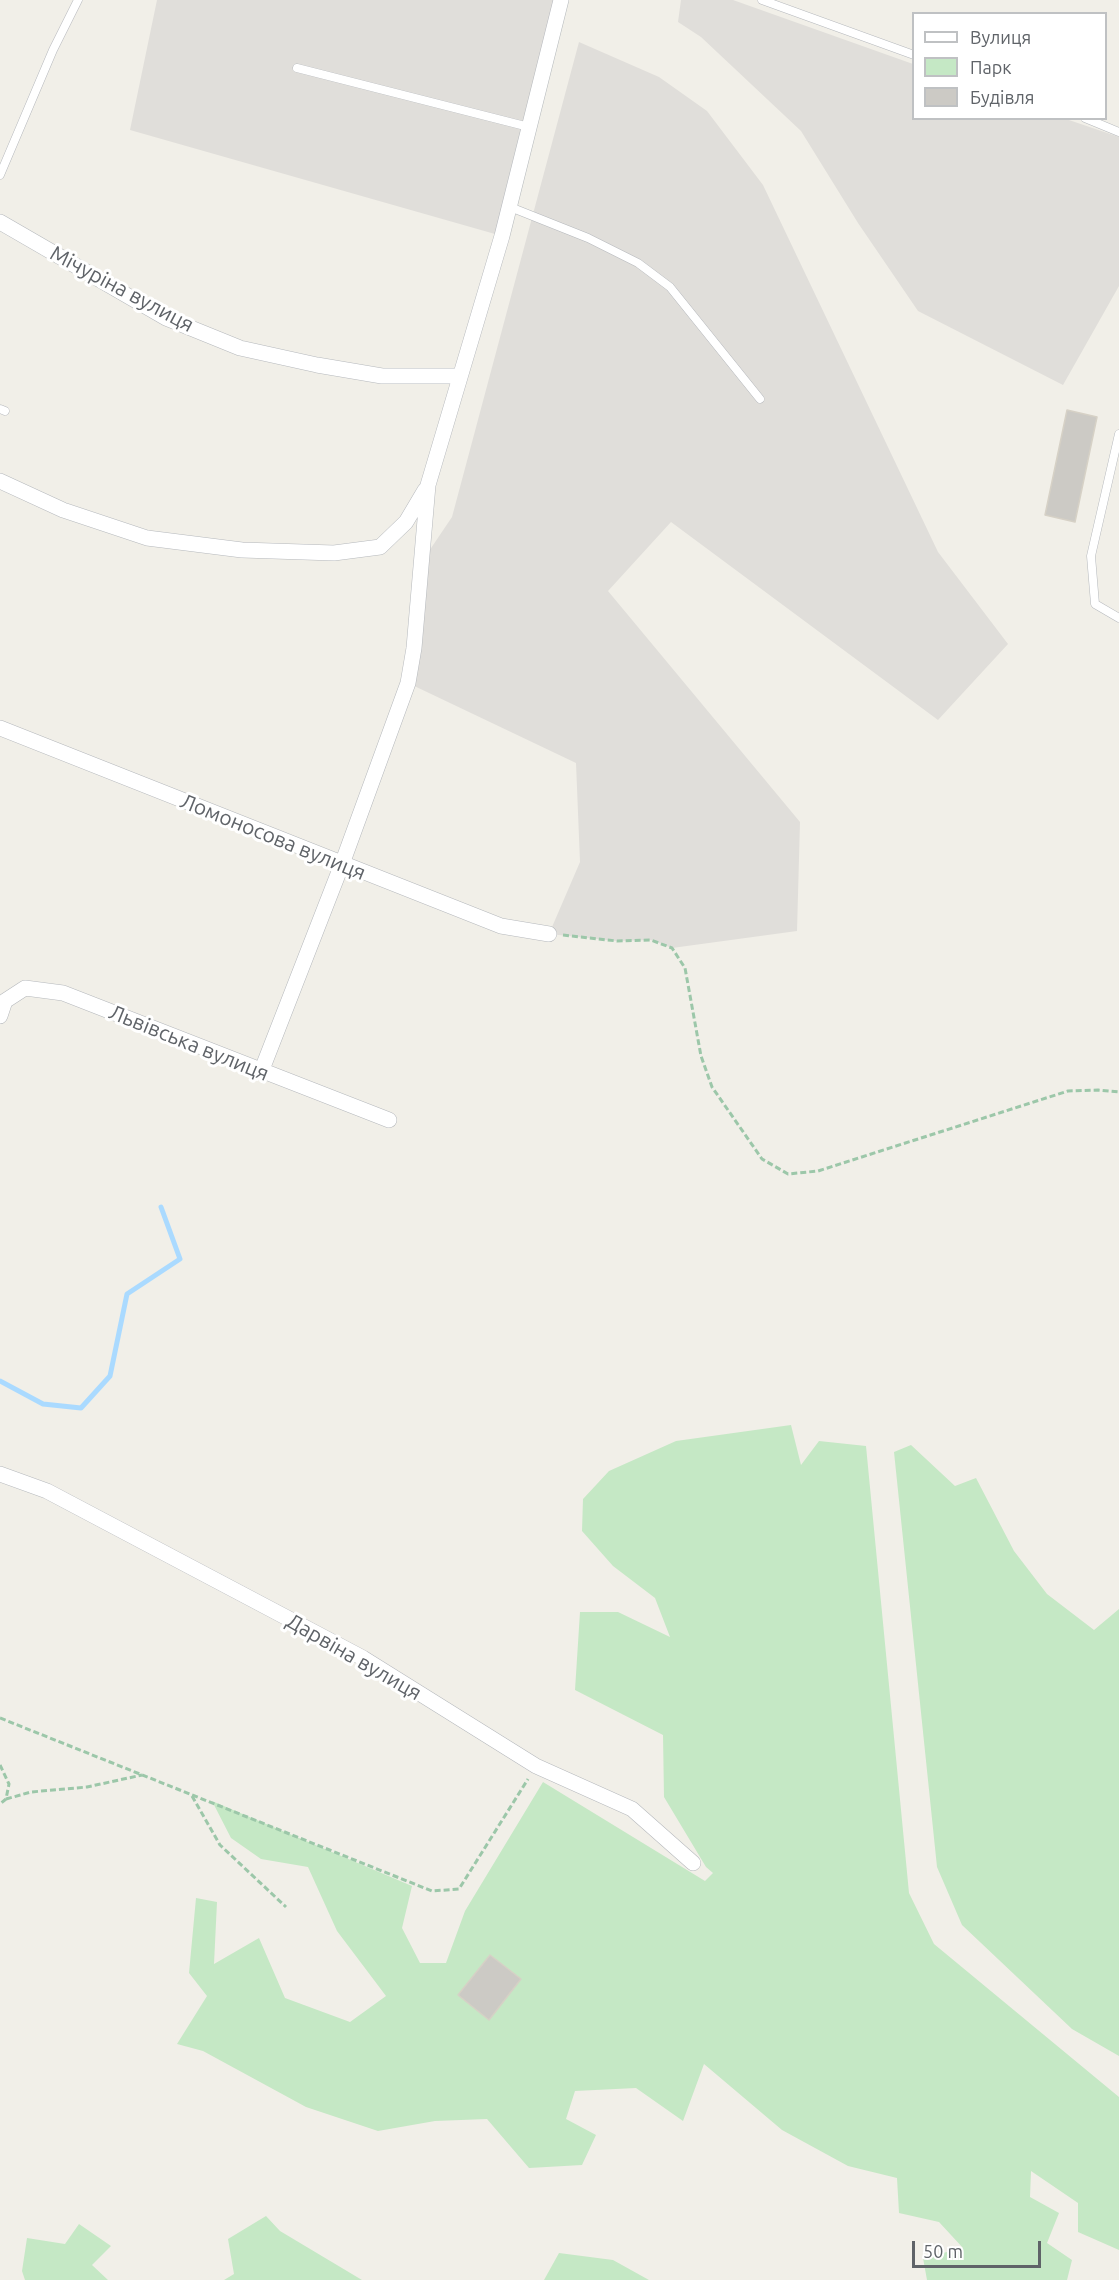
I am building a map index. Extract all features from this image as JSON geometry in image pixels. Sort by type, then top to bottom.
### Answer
[{"type":"street","points":[[261,1072],[342,864],[408,683],[414,648],[428,485],[510,207],[561,0]]},
{"type":"street","name":"Мічуріна вулиця","points":[[0,222],[166,318],[240,348],[382,376],[460,376]]},
{"type":"street","points":[[0,481],[63,510],[147,538],[242,550],[334,553],[380,547],[406,522],[428,485]]},
{"type":"street","name":"Ломоносова вулиця","points":[[0,728],[501,926],[549,934]]},
{"type":"street","name":"Львівська вулиця","points":[[0,1016],[5,1001],[25,988],[63,993],[389,1120]]},
{"type":"street","name":"Дарвіна вулиця","points":[[0,1474],[47,1491],[363,1658],[536,1766],[632,1809],[693,1863]]},
{"type":"lane","points":[[0,175],[78,0]]},
{"type":"lane","points":[[762,0],[912,54]]},
{"type":"lane","points":[[297,68],[529,128]]},
{"type":"lane","points":[[1090,120],[1119,132]]},
{"type":"lane","points":[[510,207],[588,238],[638,263],[670,287],[760,399]]},
{"type":"lane","points":[[1119,434],[1091,556],[1095,604],[1119,618]]},
{"type":"path","points":[[549,934],[617,941],[651,940],[672,948],[685,968],[701,1056],[712,1087],[762,1159],[788,1174],[818,1171],[1068,1091],[1119,1092]]},
{"type":"path","points":[[0,1718],[432,1891],[459,1888],[536,1766]]},
{"type":"path","points":[[0,1766],[9,1784],[6,1799]]},
{"type":"path","points":[[0,1804],[6,1799],[31,1792],[87,1787],[142,1775]]},
{"type":"path","points":[[191,1795],[220,1845],[286,1907]]},
{"type":"shaded area","points":[[157,0],[561,0],[502,236],[130,130]]},
{"type":"shaded area","points":[[681,0],[733,0],[912,64],[912,120],[1069,120],[1119,137],[1119,286],[1063,385],[918,311],[858,223],[801,131],[701,37],[678,22]]},
{"type":"shaded area","points":[[579,42],[659,77],[707,111],[763,185],[938,552],[1008,644],[938,720],[671,522],[608,591],[800,822],[797,931],[672,948],[651,940],[617,941],[549,934],[580,862],[576,763],[408,683],[421,563],[452,517]]},
{"type":"green space","points":[[791,1425],[801,1465],[819,1441],[866,1446],[909,1893],[934,1944],[1119,2097],[1119,2250],[1078,2232],[1078,2203],[1031,2171],[1030,2197],[1059,2213],[1047,2243],[1072,2260],[1067,2280],[927,2280],[923,2258],[963,2248],[939,2222],[899,2213],[897,2178],[848,2166],[782,2130],[704,2064],[683,2121],[636,2088],[575,2091],[566,2119],[596,2135],[582,2165],[529,2168],[487,2119],[435,2121],[378,2131],[306,2107],[203,2051],[177,2044],[207,1996],[189,1973],[196,1898],[217,1902],[214,1964],[259,1938],[285,1998],[350,2022],[386,1996],[337,1931],[308,1867],[261,1859],[231,1838],[212,1801],[412,1886],[402,1928],[420,1963],[446,1963],[465,1911],[543,1782],[705,1881],[713,1873],[706,1867],[664,1797],[663,1735],[575,1690],[580,1612],[618,1612],[670,1637],[655,1598],[613,1566],[582,1531],[583,1499],[609,1471],[676,1441]]},
{"type":"green space","points":[[911,1445],[955,1486],[976,1478],[1014,1551],[1047,1594],[1094,1630],[1119,1609],[1119,2056],[1072,2029],[962,1925],[937,1867],[894,1452]]},
{"type":"green space","points":[[266,2216],[280,2231],[362,2280],[224,2280],[234,2274],[228,2239]]},
{"type":"green space","points":[[79,2224],[111,2246],[92,2265],[108,2280],[25,2280],[22,2271],[27,2238],[65,2244]]},
{"type":"green space","points":[[559,2253],[613,2260],[649,2280],[544,2280]]},
{"type":"building","points":[[1067,410],[1097,417],[1075,522],[1045,515]]},
{"type":"building","points":[[490,1955],[521,1979],[489,2020],[458,1995]]},
{"type":"waterway","points":[[0,1381],[43,1404],[81,1408],[110,1376],[127,1294],[180,1259],[161,1207]]}]
